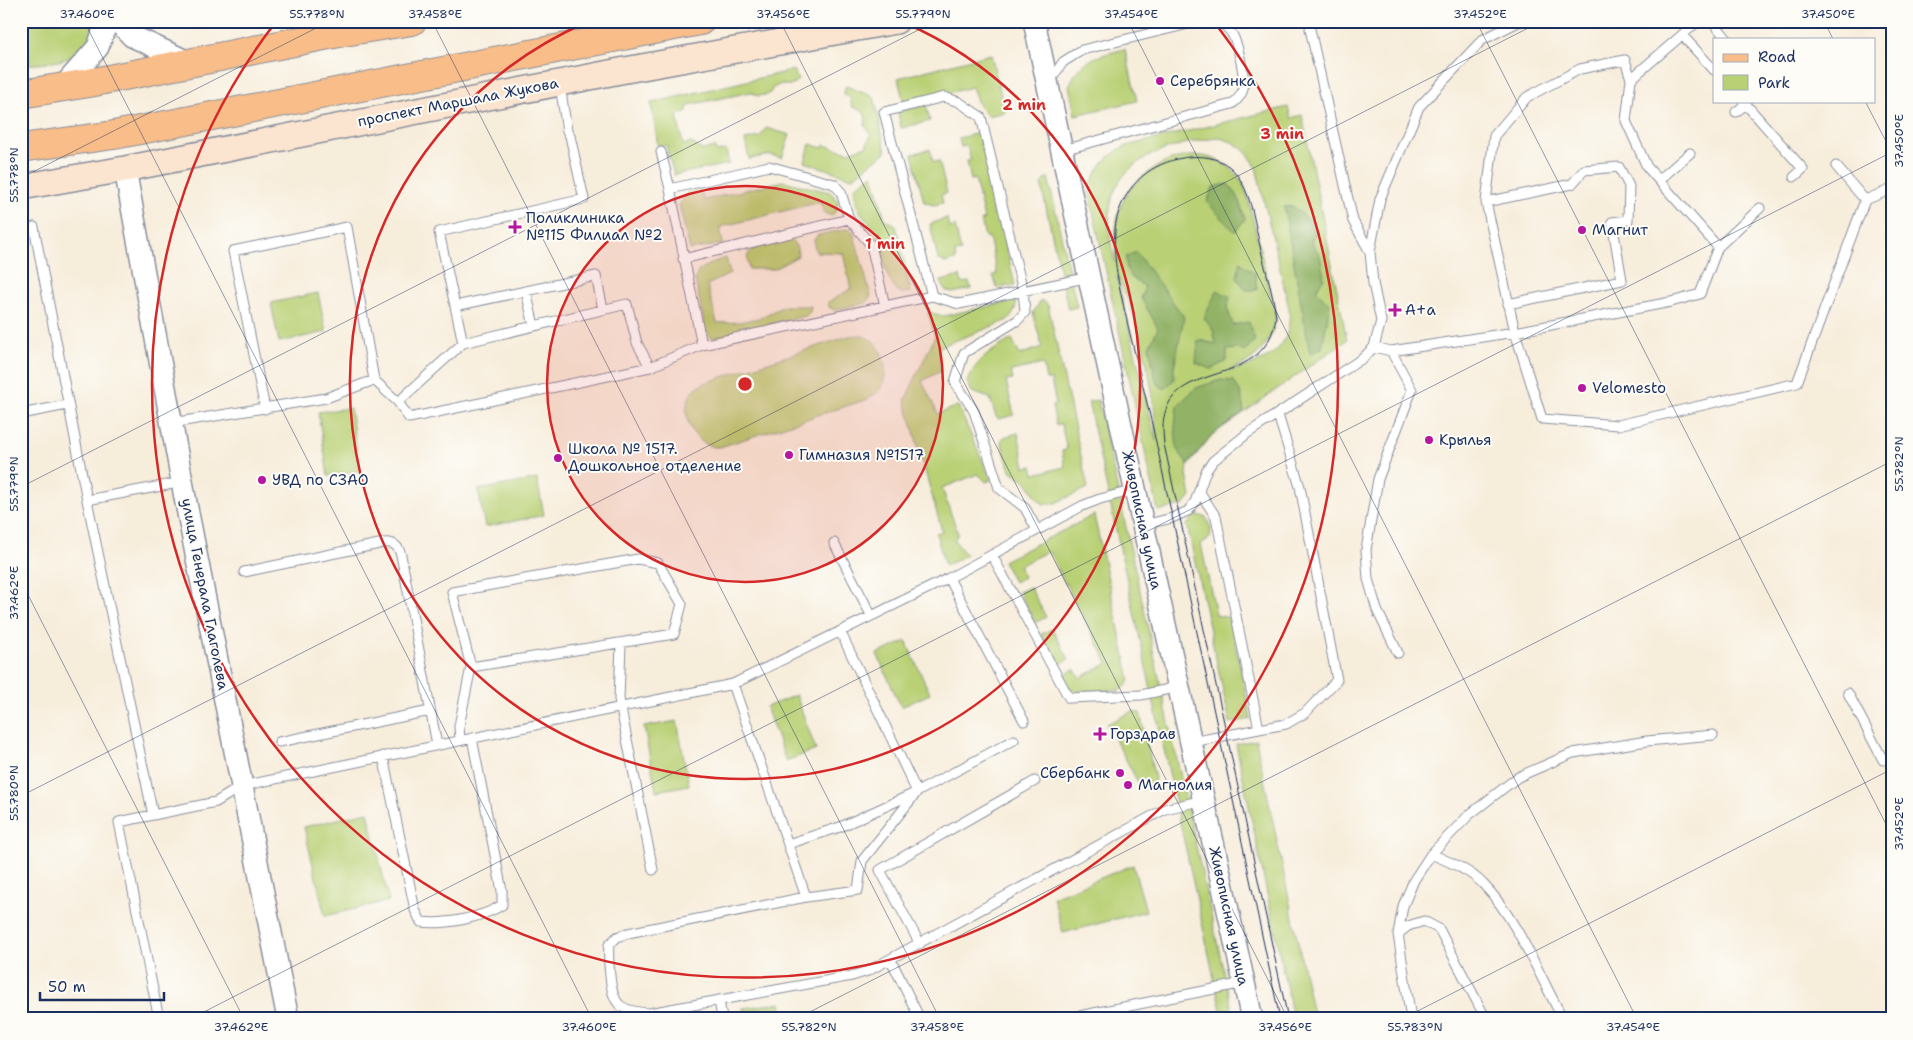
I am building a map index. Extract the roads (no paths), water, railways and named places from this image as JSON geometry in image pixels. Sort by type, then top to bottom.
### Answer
[{"type":"main road","points":[[344,32],[382,21]]},
{"type":"main road","points":[[21,94],[62,88],[344,32],[412,21]]},
{"type":"main road","points":[[27,148],[114,135],[700,21]]},
{"type":"main road","name":"проспект Маршала Жукова","points":[[21,187],[124,169],[559,82],[896,21]]},
{"type":"street","points":[[62,88],[98,47],[107,21]]},
{"type":"street","points":[[118,21],[132,36],[190,63]]},
{"type":"street","name":"Живописная улица","points":[[1034,21],[1252,1019]]},
{"type":"street","name":"улица Генерала Глаголева","points":[[124,169],[288,1019]]},
{"type":"lane","points":[[1048,83],[1063,62],[1082,50],[1200,21]]},
{"type":"lane","points":[[1063,150],[1232,104],[1243,92],[1244,82],[1235,40],[1231,32],[1218,21]]},
{"type":"lane","points":[[1143,525],[1180,516],[1188,511],[1195,502],[1206,471],[1213,461],[1248,433],[1363,358],[1374,347],[1381,321],[1373,283],[1370,252],[1380,199],[1418,107],[1482,40],[1520,21]]},
{"type":"lane","points":[[1631,79],[1698,21]]},
{"type":"lane","points":[[1712,21],[1726,38]]},
{"type":"lane","points":[[1310,29],[1353,221],[1370,252]]},
{"type":"lane","points":[[1682,35],[1713,69]]},
{"type":"lane","points":[[1718,247],[1647,167],[1626,121],[1631,79],[1626,60],[1580,69],[1527,97],[1494,136],[1486,202],[1515,332],[1542,419],[1618,425],[1797,383],[1865,200],[1892,189]]},
{"type":"lane","points":[[463,343],[439,232],[584,199],[567,130],[559,82]]},
{"type":"lane","points":[[932,296],[884,112],[944,97],[960,102],[981,117],[1023,291],[1025,312],[1018,320],[964,353],[955,382],[974,411],[999,488],[1025,508],[1037,530]]},
{"type":"lane","points":[[1736,112],[1744,103],[1803,169],[1794,177]]},
{"type":"lane","points":[[661,152],[702,345]]},
{"type":"lane","points":[[1659,180],[1690,153]]},
{"type":"lane","points":[[670,189],[769,166],[834,184],[841,192],[849,220],[871,245],[885,306]]},
{"type":"lane","points":[[1836,166],[1865,200]]},
{"type":"lane","points":[[1486,202],[1572,184],[1584,170],[1619,167],[1629,186],[1628,220],[1612,222],[1622,280],[1508,304]]},
{"type":"lane","points":[[1374,347],[1391,351],[1515,332],[1671,302],[1700,294],[1718,247],[1760,208]]},
{"type":"lane","points":[[683,259],[849,220]]},
{"type":"lane","points":[[34,227],[87,500],[153,815]]},
{"type":"lane","points":[[265,409],[233,251],[347,227],[374,380],[398,402],[409,418],[650,367],[702,345],[932,296],[959,304],[1090,277]]},
{"type":"lane","points":[[455,306],[596,276],[603,309]]},
{"type":"lane","points":[[526,291],[534,326]]},
{"type":"lane","points":[[398,402],[463,343],[627,304],[637,343],[650,367]]},
{"type":"lane","points":[[1391,351],[1412,390],[1378,479],[1366,550],[1368,579],[1377,610],[1398,653]]},
{"type":"lane","points":[[172,423],[326,398],[374,380]]},
{"type":"lane","points":[[21,414],[68,405]]},
{"type":"lane","points":[[1191,742],[1286,724],[1305,713],[1337,680],[1300,488],[1278,415]]},
{"type":"lane","points":[[87,500],[183,482]]},
{"type":"lane","points":[[159,1019],[119,822],[216,802],[242,786],[733,684],[949,578],[1037,530],[1100,499],[1136,490]]},
{"type":"lane","points":[[1199,491],[1216,517],[1259,729]]},
{"type":"lane","points":[[244,572],[384,543],[396,545],[401,555],[437,745]]},
{"type":"lane","points":[[834,543],[871,616]]},
{"type":"lane","points":[[992,555],[1069,698],[1141,695],[1179,688]]},
{"type":"lane","points":[[460,740],[459,726],[471,667],[452,592],[638,559],[658,564],[682,604],[674,634],[471,667]]},
{"type":"lane","points":[[949,578],[1024,721]]},
{"type":"lane","points":[[840,631],[917,792]]},
{"type":"lane","points":[[621,644],[620,707],[653,870]]},
{"type":"lane","points":[[733,684],[806,897]]},
{"type":"lane","points":[[1848,694],[1883,760],[1892,755]]},
{"type":"lane","points":[[279,742],[430,711]]},
{"type":"lane","points":[[1411,1019],[1398,934],[1403,906],[1414,880],[1431,854],[1469,815],[1518,777],[1573,753],[1648,741],[1714,735]]},
{"type":"lane","points":[[384,756],[415,910],[421,922],[435,924],[476,916],[490,913],[502,905],[502,890],[472,738]]},
{"type":"lane","points":[[788,844],[840,827],[917,792],[1014,740]]},
{"type":"lane","points":[[920,944],[880,870],[1035,781]]},
{"type":"lane","points":[[917,792],[862,861],[858,890],[806,897],[628,933],[618,937],[609,945],[612,994],[617,1004],[631,1012],[648,1012],[868,972],[1164,809],[1204,800]]},
{"type":"lane","points":[[1431,854],[1456,864],[1484,884],[1496,899],[1508,915],[1562,1019]]},
{"type":"lane","points":[[1398,934],[1408,926],[1424,921],[1439,929],[1486,1019]]},
{"type":"lane","points":[[891,960],[919,1017]]},
{"type":"lane","points":[[1064,1019],[1244,983]]},
{"type":"lane","points":[[719,1000],[722,1019]]},
{"type":"tram line","points":[[1280,1019],[1148,405],[1116,268],[1114,243],[1116,220],[1123,202],[1133,185],[1156,167],[1167,162],[1190,157],[1214,159],[1224,163],[1234,171],[1245,188],[1253,213],[1276,317],[1269,340],[1256,355],[1240,365],[1187,386],[1173,397],[1165,413],[1163,428],[1164,444],[1288,1019]]},
{"type":"place","name":"Серебрянка","points":[[1160,81]]},
{"type":"place","name":"Поликлиника №115 Филиал №2","points":[[515,227]]},
{"type":"place","name":"Магнит","points":[[1582,230]]},
{"type":"place","name":"А+а","points":[[1395,310]]},
{"type":"place","name":"Velomesto","points":[[1582,388]]},
{"type":"place","name":"Крылья","points":[[1429,440]]},
{"type":"place","name":"Гимназия №1517","points":[[789,455]]},
{"type":"place","name":"Школа № 1517. Дошкольное отделение","points":[[558,458]]},
{"type":"place","name":"УВД по СЗАО","points":[[262,480]]},
{"type":"place","name":"Горздрав","points":[[1100,734]]},
{"type":"place","name":"Сбербанк","points":[[1120,773]]},
{"type":"place","name":"Магнолия","points":[[1128,785]]}]
